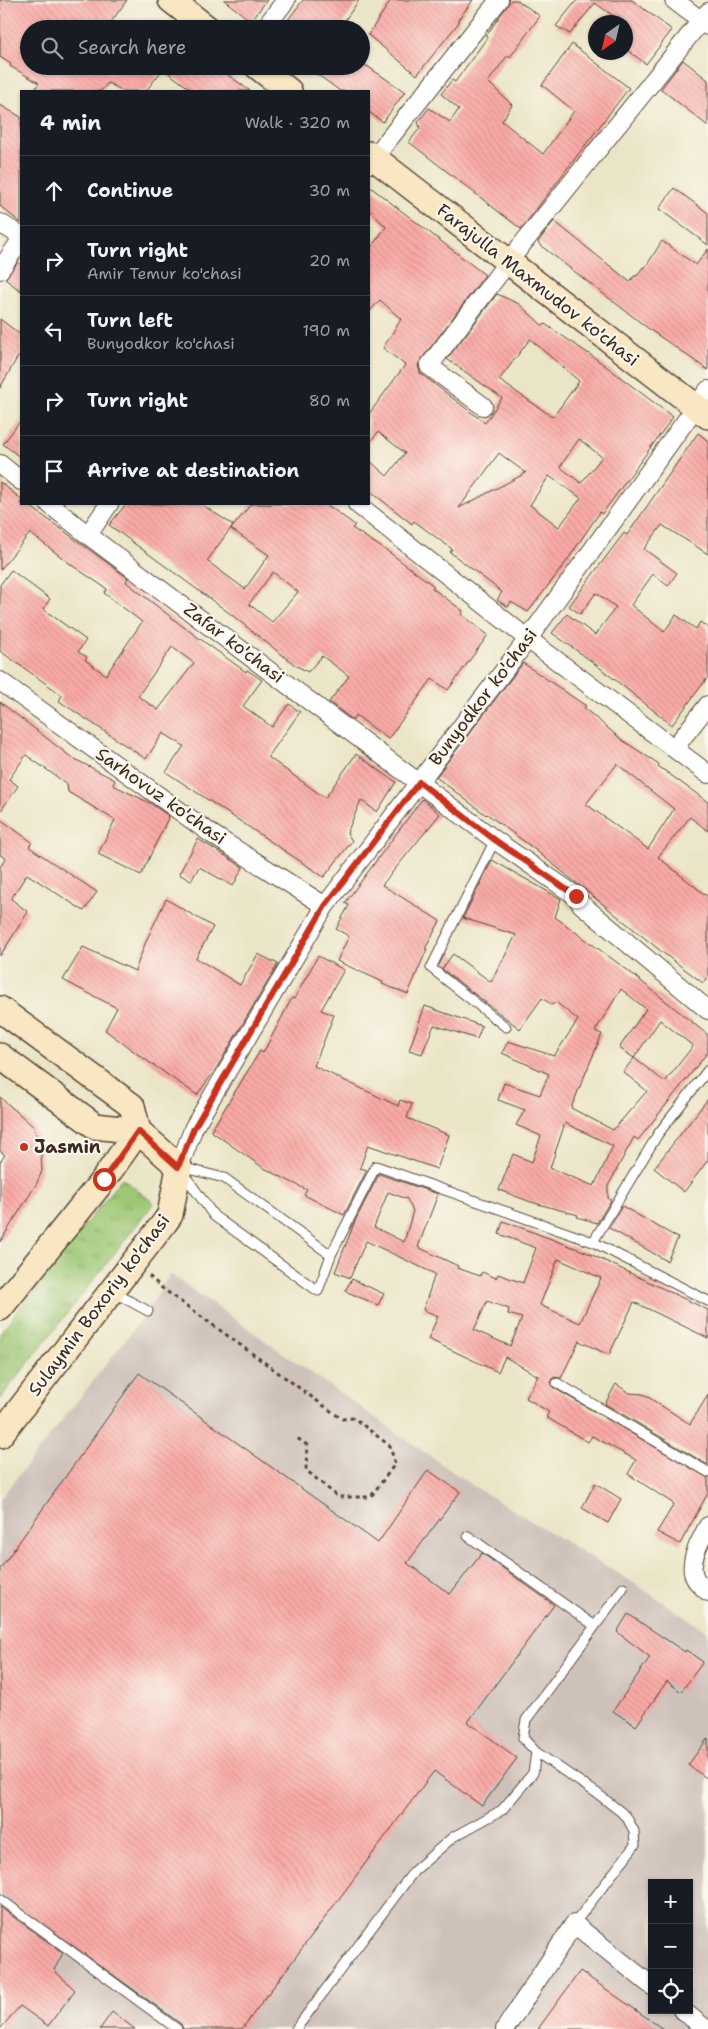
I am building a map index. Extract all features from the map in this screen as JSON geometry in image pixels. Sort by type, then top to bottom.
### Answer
[{"type":"main road","points":[[170,0],[196,20]]},
{"type":"main road","points":[[269,75],[288,90]]},
{"type":"main road","name":"Farajulla Maxmudov ko'chasi","points":[[370,158],[508,262],[704,404]]},
{"type":"main road","points":[[0,1009],[132,1106],[138,1131],[178,1167]]},
{"type":"main road","points":[[0,1056],[95,1126],[138,1131]]},
{"type":"main road","points":[[1,1305],[104,1179],[138,1131]]},
{"type":"main road","name":"Sulaymin Boxoriy ko'chasi","points":[[0,1435],[170,1215],[178,1167]]},
{"type":"street","points":[[271,20],[286,0]]},
{"type":"street","points":[[370,158],[499,0]]},
{"type":"street","points":[[484,406],[429,366],[508,262],[706,20],[674,0]]},
{"type":"street","points":[[0,222],[20,237]]},
{"type":"street","points":[[0,270],[20,240]]},
{"type":"street","name":"Bunyodkor ko'chasi","points":[[178,1167],[194,1128],[325,906],[704,404]]},
{"type":"street","points":[[0,464],[20,480]]},
{"type":"street","name":"Zafar ko'chasi","points":[[50,505],[495,840],[576,896],[581,904],[708,1010]]},
{"type":"street","points":[[88,535],[108,505]]},
{"type":"street","points":[[358,505],[528,638],[675,747],[708,774]]},
{"type":"street","name":"Sarhovuz ko'chasi","points":[[0,681],[210,833],[325,906]]},
{"type":"street","points":[[675,747],[708,705]]},
{"type":"street","points":[[708,1526],[696,1550],[693,1567],[694,1577],[708,1592]]},
{"type":"street","points":[[505,2029],[574,1924],[648,1983]]},
{"type":"street","points":[[687,2014],[706,2029]]},
{"type":"lane","points":[[495,840],[431,968],[506,1028]]},
{"type":"lane","points":[[593,1242],[658,1134],[708,1070]]},
{"type":"lane","points":[[178,1167],[214,1216],[318,1291],[331,1255],[376,1166],[593,1242],[708,1301]]},
{"type":"lane","points":[[178,1167],[224,1178],[331,1255]]},
{"type":"lane","points":[[111,1291],[148,1311]]},
{"type":"lane","points":[[558,1383],[708,1472]]},
{"type":"lane","points":[[468,1536],[595,1626]]},
{"type":"lane","points":[[574,1924],[635,1845],[634,1831],[626,1816],[598,1794],[536,1752],[523,1738],[526,1720],[623,1588]]},
{"type":"lane","points":[[296,2029],[414,1871],[453,1837],[502,1810],[533,1773],[536,1752]]},
{"type":"lane","points":[[0,1899],[177,2029]]},
{"type":"path","points":[[147,1271],[150,1278],[162,1288],[342,1419],[354,1418],[390,1446],[395,1464],[372,1495],[368,1497],[338,1497],[306,1470],[306,1445],[297,1438]]},
{"type":"shaded area","points":[[170,1274],[470,1484],[629,1580],[708,1632],[708,2029],[0,2029],[0,1499],[148,1311]]},
{"type":"green space","points":[[122,1178],[154,1203],[0,1399],[0,1333]]},
{"type":"building","points":[[0,0],[127,0],[113,20],[20,20],[20,72],[0,57]]},
{"type":"building","points":[[224,0],[267,0],[252,20]]},
{"type":"building","points":[[303,0],[359,0],[345,20],[288,20]]},
{"type":"building","points":[[391,0],[473,0],[458,20],[460,21],[417,75],[370,37],[370,32]]},
{"type":"building","points":[[511,0],[517,0],[540,16],[510,57],[508,55],[488,82],[512,105],[502,121],[543,154],[574,111],[542,85],[572,44],[588,56],[588,60],[593,60],[629,88],[521,229],[409,142],[420,128],[418,122],[429,108],[450,122],[459,109],[441,94],[452,80],[455,82],[487,38],[486,36]]},
{"type":"building","points":[[577,0],[632,0],[672,30],[646,64],[633,54],[633,15],[612,15],[595,3],[570,34],[556,26]]},
{"type":"building","points":[[683,60],[708,80],[708,126],[661,89]]},
{"type":"building","points":[[370,68],[405,92],[383,122],[370,113],[370,90],[339,90],[318,75],[370,75]]},
{"type":"building","points":[[25,75],[158,75],[147,90],[121,90],[108,83],[102,90],[35,90],[39,83]]},
{"type":"building","points":[[171,75],[228,75],[249,90],[192,90]]},
{"type":"building","points":[[0,105],[20,116],[20,222],[0,206]]},
{"type":"building","points":[[370,187],[485,275],[418,365],[420,373],[485,423],[502,398],[447,359],[497,294],[519,304],[543,326],[545,324],[595,358],[673,417],[602,514],[600,512],[564,565],[528,612],[511,602],[508,607],[497,600],[502,592],[450,552],[452,549],[414,521],[412,524],[370,491],[370,461],[387,476],[405,453],[378,432],[370,443],[370,413],[405,365],[383,348],[401,319],[380,300],[370,311],[370,249],[386,227],[370,211]],"holes":[[[530,339],[579,381],[553,417],[499,380]],[[579,439],[602,457],[581,483],[560,467]],[[499,453],[526,473],[459,508]],[[549,476],[581,498],[559,527],[530,505]]]},
{"type":"building","points":[[674,188],[708,213],[708,245],[659,209]]},
{"type":"building","points":[[554,221],[630,282],[643,267],[645,268],[662,241],[696,265],[708,249],[708,370],[649,329],[540,245],[538,242]]},
{"type":"building","points":[[18,262],[20,264],[20,290],[5,279]]},
{"type":"building","points":[[0,319],[20,334],[20,356],[17,358],[0,388]]},
{"type":"building","points":[[20,421],[20,457],[3,444]]},
{"type":"building","points":[[698,433],[708,441],[708,554],[662,525],[644,549],[677,573],[668,586],[653,574],[631,605],[664,632],[676,615],[696,629],[700,622],[708,628],[708,677],[672,725],[590,660],[552,633],[567,614],[595,635],[616,607],[596,593],[580,614],[569,606],[624,533],[627,535]]},
{"type":"building","points":[[0,482],[20,498],[20,505],[28,505],[128,578],[126,582],[185,628],[246,672],[247,670],[262,680],[243,706],[272,727],[289,704],[300,712],[268,757],[325,798],[356,754],[396,782],[377,812],[361,800],[347,833],[352,841],[324,877],[166,772],[184,746],[163,733],[146,759],[59,701],[62,695],[0,651],[0,585],[11,570],[50,599],[43,609],[86,640],[78,652],[87,657],[85,660],[106,675],[142,622],[104,593],[107,589],[30,533],[0,570]],"holes":[[[172,647],[194,663],[158,710],[138,696]]]},
{"type":"building","points":[[125,505],[203,505],[233,525],[207,561],[245,589],[269,555],[231,529],[250,505],[327,505],[355,525],[352,528],[390,553],[434,586],[432,588],[463,611],[461,614],[488,635],[448,690],[432,679],[388,739],[356,715],[353,720],[329,702],[349,676],[322,656],[308,672],[295,665],[228,612],[109,525]],"holes":[[[273,572],[298,592],[272,622],[249,604]]]},
{"type":"building","points":[[523,663],[586,706],[584,708],[622,740],[659,764],[658,766],[708,802],[708,831],[690,817],[658,857],[708,897],[708,976],[703,983],[533,848],[436,777]],"holes":[[[617,764],[674,809],[648,849],[586,804]]]},
{"type":"building","points":[[0,702],[71,757],[115,780],[113,785],[150,803],[169,816],[141,875],[98,854],[115,820],[68,792],[67,784],[26,755],[9,779],[18,786],[0,812]]},
{"type":"building","points":[[422,799],[440,814],[382,885],[440,921],[425,949],[427,949],[408,994],[382,984],[383,982],[337,961],[349,936],[336,929],[349,905],[345,903]]},
{"type":"building","points":[[0,819],[32,842],[29,847],[97,892],[84,911],[27,874],[11,899],[28,912],[0,956],[0,867],[6,858],[0,855]]},
{"type":"building","points":[[198,839],[243,867],[233,886],[199,867],[191,881],[179,874]]},
{"type":"building","points":[[492,860],[561,899],[555,917],[626,969],[708,1035],[708,1052],[638,1140],[634,1137],[608,1186],[608,1198],[611,1200],[597,1223],[577,1217],[578,1215],[531,1202],[499,1190],[513,1154],[532,1162],[541,1136],[516,1125],[525,1110],[498,1100],[504,1083],[540,1095],[549,1074],[502,1053],[508,1041],[554,1056],[578,1020],[556,1002],[552,1005],[542,998],[520,1029],[442,969],[453,954],[491,982],[516,935],[463,918]],"holes":[[[621,989],[646,1009],[619,1048],[634,1058],[623,1072],[647,1091],[613,1130],[571,1108],[602,1034],[595,1031]],[[660,1020],[693,1046],[665,1082],[634,1058]],[[565,1123],[613,1146],[594,1186],[550,1168]]]},
{"type":"building","points":[[166,899],[213,927],[196,958],[240,985],[258,954],[278,964],[216,1069],[197,1095],[105,1030],[117,1008],[63,980],[83,947],[135,971],[146,941]]},
{"type":"building","points":[[318,956],[344,970],[321,1010],[334,1015],[314,1066],[398,1106],[400,1100],[412,1104],[407,1118],[449,1135],[437,1169],[368,1145],[360,1168],[367,1170],[344,1215],[304,1195],[307,1190],[262,1167],[211,1131],[260,1051],[263,1053],[292,998],[294,999]]},
{"type":"building","points":[[425,1006],[482,1026],[477,1039],[434,1025],[422,1054],[409,1050]]},
{"type":"building","points":[[0,1097],[34,1127],[41,1151],[42,1171],[37,1183],[0,1242],[0,1162],[5,1155],[0,1151]]},
{"type":"building","points":[[708,1099],[708,1160],[684,1192],[654,1168]]},
{"type":"building","points":[[379,1174],[438,1194],[418,1247],[458,1266],[457,1268],[480,1276],[482,1272],[496,1278],[498,1274],[523,1283],[536,1248],[499,1234],[503,1221],[586,1252],[708,1310],[708,1338],[634,1302],[609,1355],[579,1341],[561,1378],[554,1377],[551,1382],[554,1388],[708,1478],[708,1493],[680,1544],[657,1532],[674,1504],[628,1474],[636,1460],[592,1436],[588,1442],[546,1417],[549,1412],[526,1398],[538,1376],[505,1357],[498,1372],[428,1339],[438,1316],[423,1310],[435,1274],[366,1241],[350,1278],[335,1272],[355,1221]],"holes":[[[388,1192],[407,1199],[413,1211],[404,1242],[374,1227]],[[558,1259],[601,1278],[580,1323],[540,1305]],[[487,1301],[509,1309],[508,1314],[522,1318],[510,1346],[474,1330]]]},
{"type":"building","points":[[622,1206],[678,1238],[667,1261],[609,1228]]},
{"type":"building","points":[[352,1279],[384,1294],[378,1305],[345,1291]]},
{"type":"building","points":[[139,1373],[378,1543],[428,1470],[460,1492],[407,1563],[450,1594],[482,1553],[554,1605],[468,1722],[517,1758],[482,1806],[434,1771],[242,2029],[183,2029],[181,2024],[0,1893],[0,1569]]},
{"type":"building","points":[[616,1384],[629,1393],[643,1394],[690,1424],[708,1395],[708,1465],[605,1404]]},
{"type":"building","points":[[595,1483],[621,1499],[608,1523],[582,1508]]},
{"type":"building","points":[[628,1614],[703,1662],[681,1692],[667,1681],[636,1726],[613,1711],[650,1657],[617,1632]]},
{"type":"building","points":[[708,1738],[708,1779],[688,1765]]},
{"type":"building","points":[[0,1907],[63,1953],[54,1970],[75,1990],[48,2026],[20,2006],[0,2029]]},
{"type":"building","points":[[580,1971],[663,2029],[538,2029]]},
{"type":"building","points":[[112,2012],[135,2029],[100,2029]]},
{"type":"place","name":"Jasmin","points":[[24,1147]]},
{"type":"route","points":[[104,1179],[138,1131],[178,1167],[194,1128],[325,906],[419,782],[495,840],[576,896]]}]
